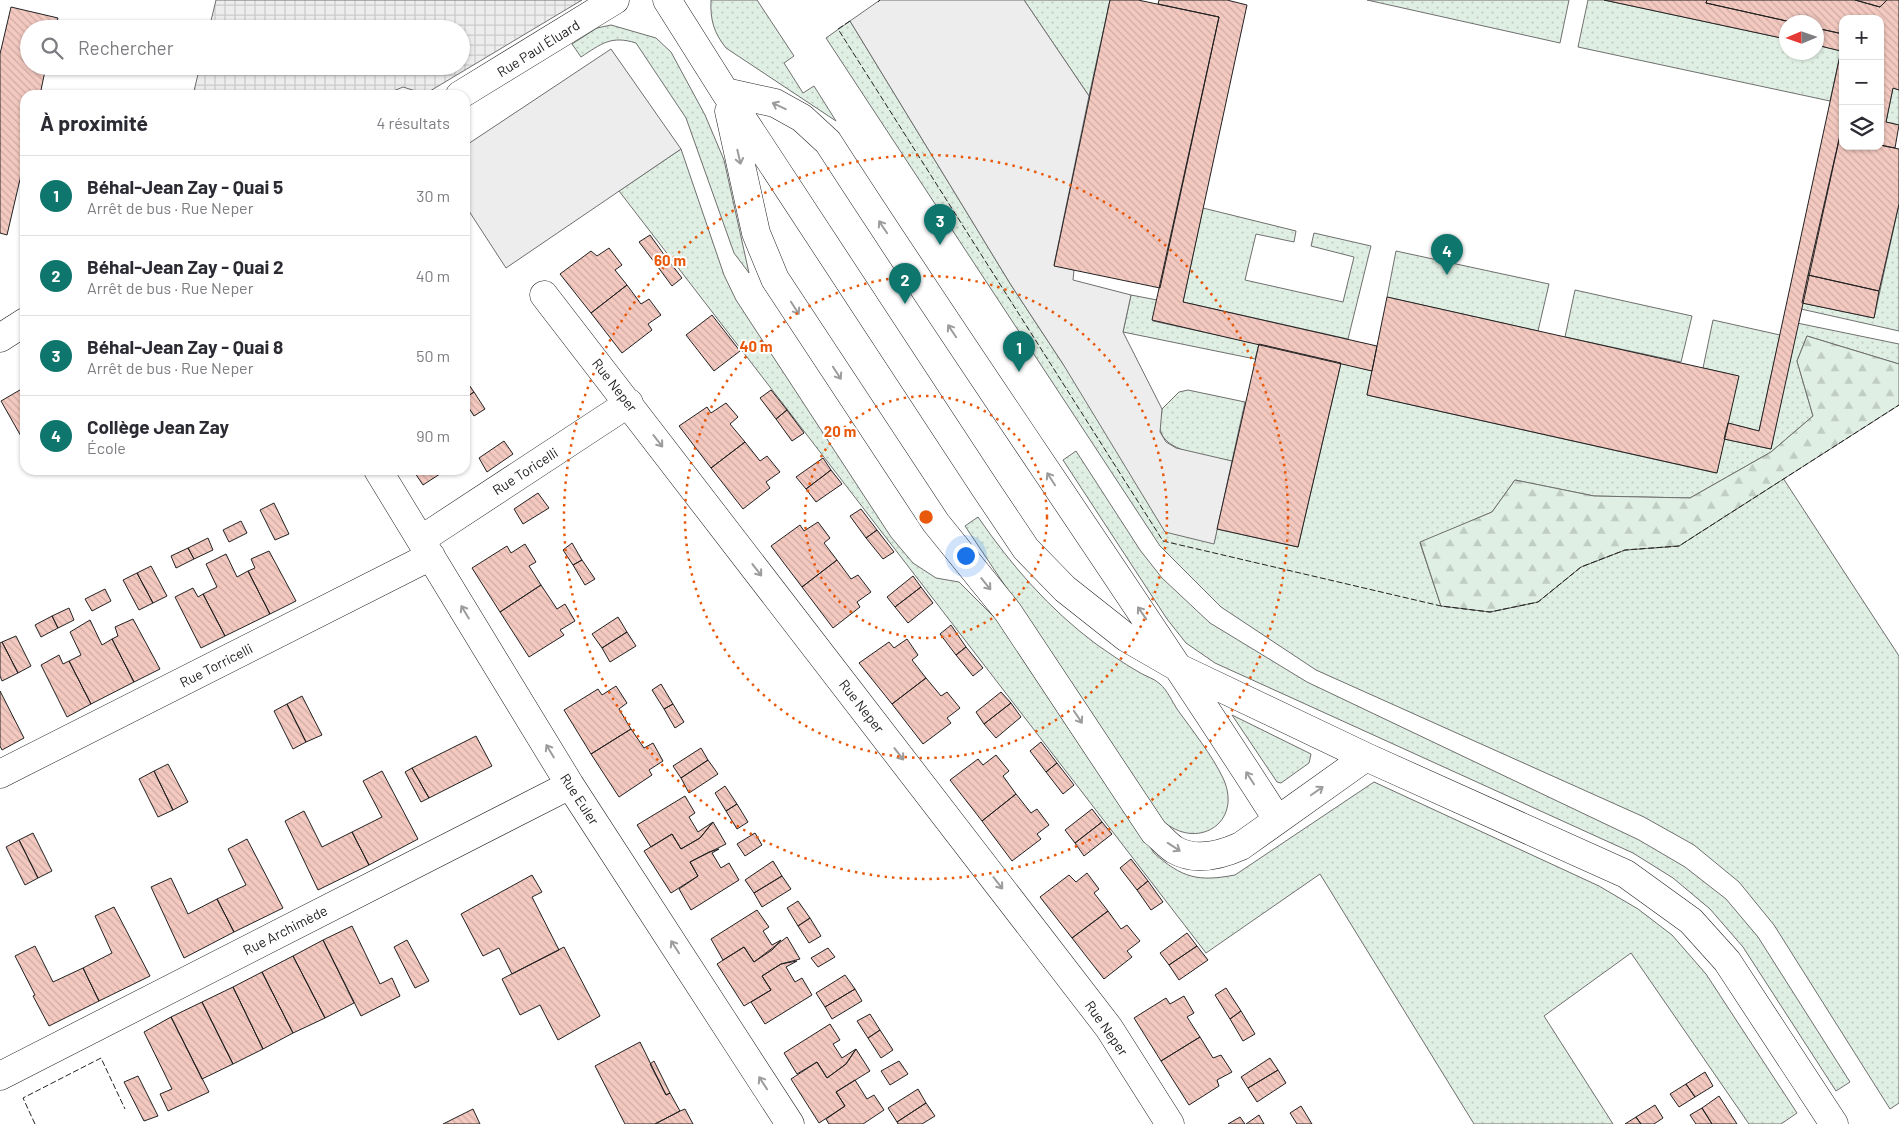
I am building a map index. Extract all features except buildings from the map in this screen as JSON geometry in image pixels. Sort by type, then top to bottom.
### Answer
[{"type":"street","name":"Rue Paul Éluard","points":[[468,90],[615,0]]},
{"type":"street","points":[[667,0],[910,377],[1026,549],[1065,589],[1127,638],[1179,668],[1366,757],[1626,874],[1690,922],[1727,961],[1834,1124]]},
{"type":"street","points":[[725,92],[775,103],[802,118],[828,142],[1087,534],[1179,668],[1277,819]]},
{"type":"street","points":[[725,92],[756,233],[776,279],[936,523],[1008,612],[1154,832],[1176,851],[1198,856],[1221,855],[1241,846],[1366,757]]},
{"type":"street","name":"Rue Neper","points":[[544,295],[1109,1028],[1170,1124]]},
{"type":"street","points":[[0,338],[20,325]]},
{"type":"street","name":"Rue Toricelli","points":[[427,548],[629,403]]},
{"type":"street","name":"Rue Euler","points":[[381,475],[570,785],[790,1124]]},
{"type":"street","name":"Rue Torricelli","points":[[0,774],[427,548]]},
{"type":"street","name":"Rue Archimède","points":[[0,1076],[570,785]]},
{"type":"green space","points":[[711,0],[757,0],[794,56],[784,63],[803,93],[814,86],[836,121],[726,48],[718,37],[714,26],[711,14]]},
{"type":"green space","points":[[1024,0],[1110,0],[1089,96]]},
{"type":"green space","points":[[1367,0],[1569,0],[1560,43]]},
{"type":"green space","points":[[1588,0],[1604,0],[1779,38],[1779,60],[1824,60],[1824,47],[1839,50],[1839,60],[1830,101],[1578,47]]},
{"type":"green space","points":[[850,21],[1011,285],[1063,364],[1214,543],[1217,529],[1298,547],[1341,363],[1372,371],[1367,395],[1716,473],[1724,439],[1771,449],[1797,323],[1899,344],[1899,364],[1807,336],[1797,361],[1813,416],[1771,452],[1690,498],[1594,496],[1515,480],[1492,512],[1420,543],[1441,606],[1490,612],[1538,602],[1581,567],[1625,550],[1679,546],[1783,478],[1899,656],[1899,1103],[1890,1109],[1774,925],[1739,882],[1694,845],[1644,817],[1316,670],[1221,607],[1160,546],[826,38]]},
{"type":"green space","points":[[611,25],[656,38],[671,52],[705,115],[724,160],[749,273],[734,253],[686,118],[636,43],[613,40],[581,57],[572,44],[597,28]]},
{"type":"green space","points":[[1893,88],[1899,90],[1899,125],[1886,122]]},
{"type":"green space","points":[[681,149],[724,275],[736,300],[891,537],[913,563],[936,578],[959,582],[1002,625],[1154,853],[1173,868],[1191,876],[1211,878],[1235,875],[1374,782],[1599,886],[1638,909],[1672,935],[1706,974],[1797,1113],[1781,1124],[1749,1124],[1631,953],[1544,1016],[1613,1124],[1474,1124],[1320,874],[1206,953],[619,191]]},
{"type":"green space","points":[[1899,204],[1899,331],[1801,309],[1802,303],[1874,318]]},
{"type":"green space","points":[[1203,208],[1296,231],[1294,242],[1256,234],[1245,280],[1343,302],[1354,257],[1311,246],[1314,233],[1371,246],[1348,339],[1183,302]]},
{"type":"green space","points":[[1396,251],[1549,284],[1538,331],[1387,297]]},
{"type":"green space","points":[[1575,290],[1692,316],[1681,362],[1565,337]]},
{"type":"green space","points":[[1131,295],[1157,300],[1153,321],[1259,344],[1255,359],[1123,332]]},
{"type":"green space","points":[[1713,320],[1780,335],[1759,431],[1728,423],[1738,376],[1703,368]]},
{"type":"green space","points":[[1807,336],[1899,364],[1899,405],[1679,546],[1625,550],[1581,567],[1538,602],[1490,612],[1441,606],[1420,542],[1492,512],[1515,480],[1594,496],[1690,498],[1771,452],[1813,416],[1797,361]]},
{"type":"green space","points":[[1188,390],[1245,402],[1232,461],[1192,453],[1172,445],[1165,439],[1160,426],[1162,409],[1179,392]]},
{"type":"green space","points":[[1076,451],[1140,550],[1162,578],[1210,623],[1307,682],[1639,840],[1685,867],[1726,899],[1758,937],[1850,1082],[1836,1091],[1743,947],[1710,909],[1673,878],[1633,853],[1215,663],[1186,643],[1167,619],[1063,460]]},
{"type":"green space","points":[[978,517],[1017,569],[1062,616],[1096,644],[1140,673],[1158,682],[1165,689],[1208,752],[1223,778],[1228,794],[1227,808],[1222,820],[1213,828],[1202,833],[1189,833],[1175,829],[1162,820],[965,526]]},
{"type":"green space","points":[[1232,715],[1311,754],[1309,763],[1281,783],[1277,782]]},
{"type":"shaded area","points":[[216,0],[582,0],[470,67],[470,20],[211,20]]},
{"type":"shaded area","points":[[880,0],[1024,0],[1089,96],[1054,265],[1074,270],[1073,280],[1131,295],[1123,332],[1162,409],[1160,432],[1166,442],[1176,448],[1232,461],[1214,544],[1165,532],[1063,364],[1011,285],[850,21]]},
{"type":"shaded area","points":[[611,49],[681,149],[506,268],[470,213],[470,143]]},
{"type":"shaded area","points":[[198,75],[457,75],[432,90],[412,90],[403,87],[396,90],[194,90]]},
{"type":"fence","points":[[850,21],[838,29],[1163,541],[1441,606],[1490,612],[1538,602],[1581,567],[1625,550],[1679,546],[1899,405]]},
{"type":"fence","points":[[35,1124],[23,1098],[101,1058],[125,1109]]},
{"type":"place","name":"Béhal-Jean Zay - Quai 8","points":[[940,245]]},
{"type":"place","name":"Collège Jean Zay","points":[[1447,275]]},
{"type":"place","name":"Béhal-Jean Zay - Quai 2","points":[[905,304]]},
{"type":"place","name":"Béhal-Jean Zay - Quai 5","points":[[1019,372]]}]
